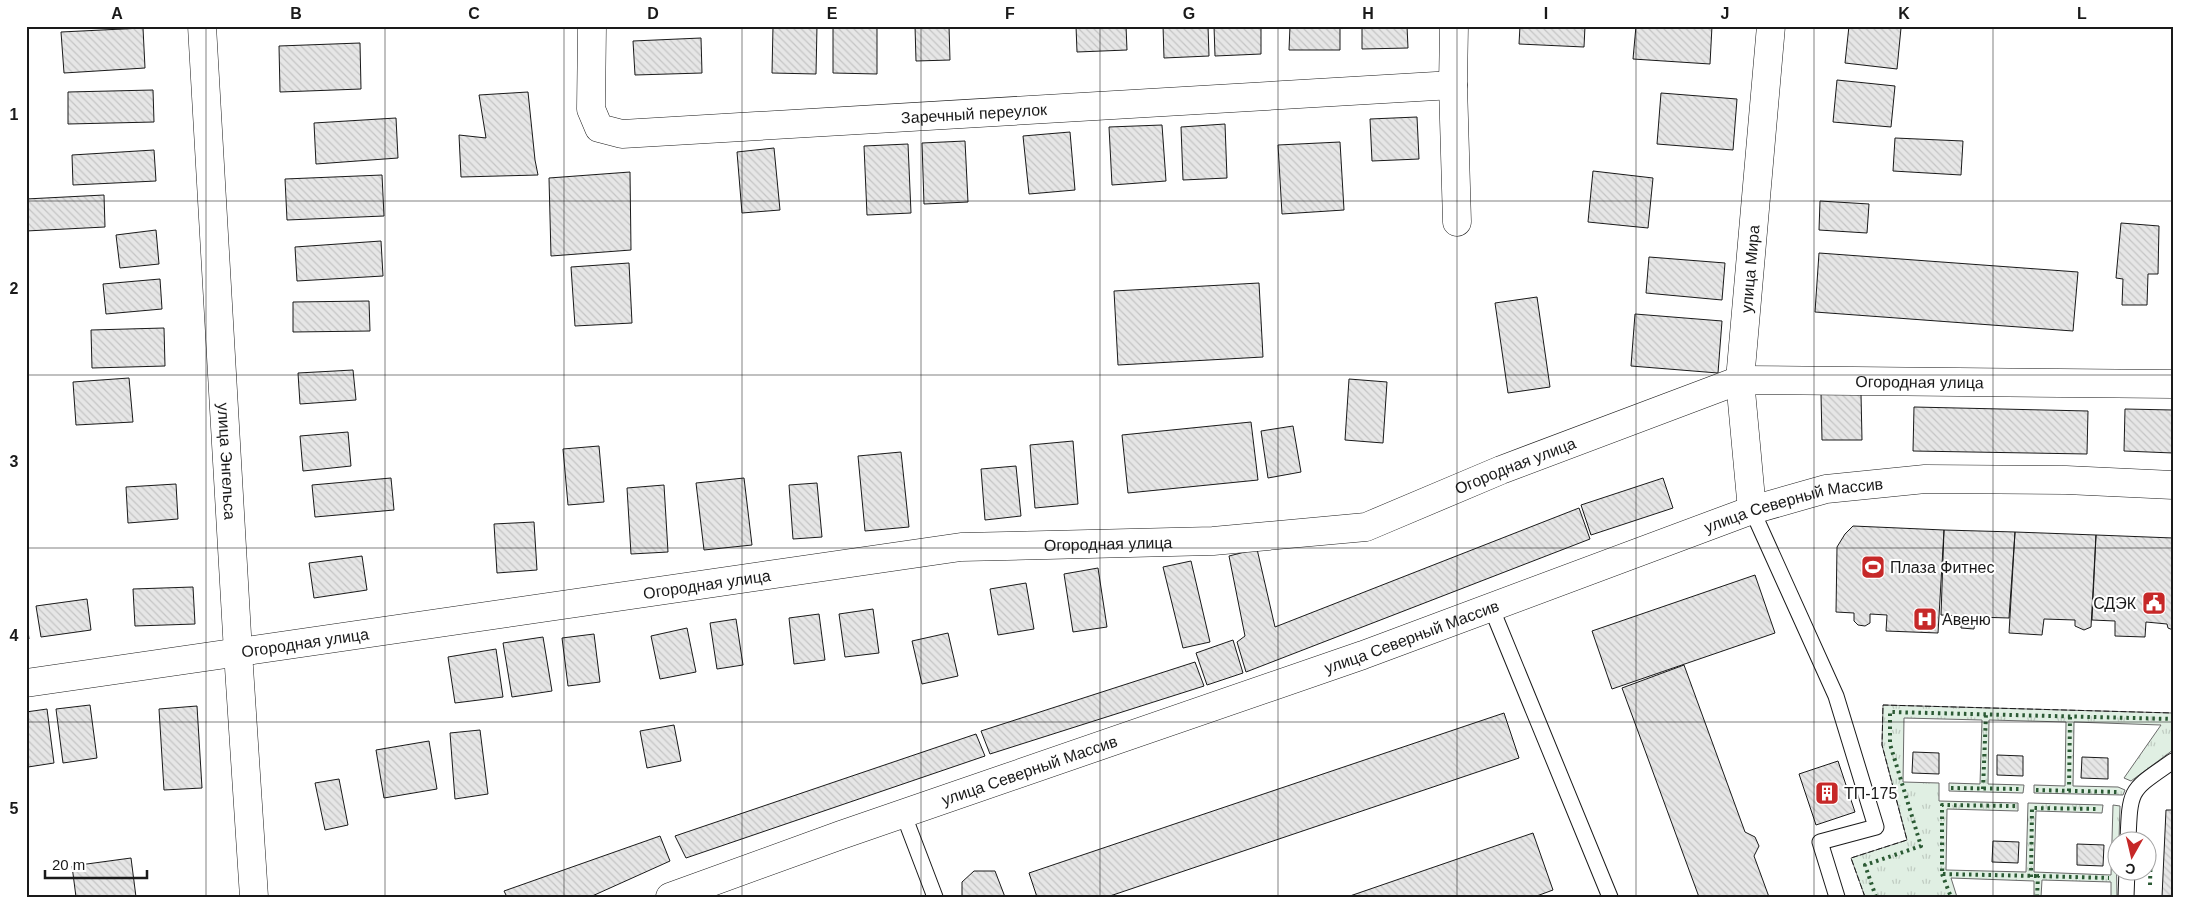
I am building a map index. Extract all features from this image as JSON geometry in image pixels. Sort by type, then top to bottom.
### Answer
[{"type":"street","name":"улица Энгельса","points":[[202,26],[254,897]]},
{"type":"street","name":"Заречный переулок","points":[[592,26],[590,109],[599,128],[622,134],[1453,85]]},
{"type":"street","points":[[1454,26],[1453,85],[1457,222]]},
{"type":"street","name":"улица Мира","points":[[1752,510],[1740,380],[1771,26]]},
{"type":"street","name":"Огородная улица","points":[[26,683],[961,547],[1213,541],[1366,528],[1500,470],[1740,380],[2173,384]]},
{"type":"street","name":"улица Северный Массив","points":[[675,896],[903,813],[1364,655],[1752,510],[1826,489],[1924,479],[2066,480],[2173,485]]},
{"type":"lane","points":[[1752,510],[1836,696],[1876,826],[1820,842],[1837,897]]},
{"type":"lane","points":[[1491,607],[1610,897]]},
{"type":"lane","points":[[2128,830],[2129,809],[2134,792],[2140,784],[2173,761]]},
{"type":"lane","points":[[903,813],[934,897]]},
{"type":"lane","points":[[2126,897],[2127,880]]},
{"type":"green space","points":[[1883,705],[2173,713],[2173,750],[2131,781],[2124,778],[2161,725],[2074,722],[2073,786],[2118,787],[2125,790],[2123,795],[2034,793],[2034,785],[2065,786],[2066,722],[1989,720],[1988,784],[2024,785],[2023,793],[1949,791],[1949,783],[1980,784],[1982,720],[1904,718],[1903,782],[1939,783],[1939,801],[2018,803],[2018,811],[1947,809],[1946,870],[2026,872],[2028,803],[2103,805],[2102,813],[2036,811],[2034,872],[2106,875],[2106,880],[2117,880],[2117,897],[2111,897],[2111,882],[2042,880],[2041,897],[2034,897],[2034,881],[1951,878],[1957,897],[1865,897],[1851,858],[1907,840],[1882,745]]},
{"type":"green space","points":[[2113,805],[2120,806],[2119,830],[2112,830]]},
{"type":"building","points":[[773,26],[817,26],[816,74],[772,73]]},
{"type":"building","points":[[833,26],[877,26],[877,74],[833,73]]},
{"type":"building","points":[[915,26],[949,26],[950,60],[916,61]]},
{"type":"building","points":[[1076,26],[1126,26],[1127,50],[1077,52]]},
{"type":"building","points":[[1163,26],[1208,26],[1209,56],[1164,58]]},
{"type":"building","points":[[1214,26],[1261,26],[1261,54],[1215,56]]},
{"type":"building","points":[[1290,26],[1340,26],[1340,50],[1289,50]]},
{"type":"building","points":[[1362,26],[1407,26],[1408,48],[1362,49]]},
{"type":"building","points":[[1520,26],[1585,26],[1584,47],[1519,44]]},
{"type":"building","points":[[1636,26],[1712,26],[1710,64],[1633,59]]},
{"type":"building","points":[[1849,26],[1901,28],[1897,69],[1845,63]]},
{"type":"building","points":[[143,28],[145,68],[64,73],[61,32]]},
{"type":"building","points":[[701,38],[702,73],[635,75],[633,41]]},
{"type":"building","points":[[360,43],[361,89],[280,92],[279,46]]},
{"type":"building","points":[[1837,80],[1895,86],[1891,127],[1833,122]]},
{"type":"building","points":[[153,90],[154,122],[68,124],[68,92]]},
{"type":"building","points":[[528,92],[538,175],[461,177],[459,135],[486,138],[479,95]]},
{"type":"building","points":[[1661,93],[1737,99],[1733,150],[1657,144]]},
{"type":"building","points":[[1417,117],[1419,159],[1372,161],[1370,119]]},
{"type":"building","points":[[396,118],[398,158],[316,164],[314,123]]},
{"type":"building","points":[[1225,124],[1227,178],[1183,180],[1181,127]]},
{"type":"building","points":[[1162,125],[1166,181],[1112,185],[1109,127]]},
{"type":"building","points":[[1070,132],[1075,190],[1029,194],[1023,136]]},
{"type":"building","points":[[1895,138],[1963,141],[1961,175],[1893,171]]},
{"type":"building","points":[[965,141],[968,202],[924,204],[922,143]]},
{"type":"building","points":[[1340,142],[1344,210],[1282,214],[1278,145]]},
{"type":"building","points":[[908,144],[911,213],[867,215],[864,146]]},
{"type":"building","points":[[774,148],[780,210],[742,213],[737,152]]},
{"type":"building","points":[[154,150],[156,181],[73,185],[72,155]]},
{"type":"building","points":[[1593,171],[1653,178],[1648,228],[1588,222]]},
{"type":"building","points":[[630,172],[631,250],[551,256],[549,178]]},
{"type":"building","points":[[382,175],[384,216],[287,220],[285,179]]},
{"type":"building","points":[[104,195],[105,227],[26,231],[26,199]]},
{"type":"building","points":[[1820,201],[1869,204],[1867,233],[1819,230]]},
{"type":"building","points":[[2121,223],[2159,226],[2158,274],[2148,274],[2147,305],[2122,305],[2123,279],[2116,278]]},
{"type":"building","points":[[156,230],[159,264],[120,268],[116,235]]},
{"type":"building","points":[[381,241],[383,276],[297,281],[295,247]]},
{"type":"building","points":[[1819,253],[2078,272],[2073,331],[1815,312]]},
{"type":"building","points":[[1649,257],[1725,263],[1722,300],[1646,293]]},
{"type":"building","points":[[629,263],[632,323],[575,326],[571,267]]},
{"type":"building","points":[[160,279],[162,309],[106,314],[103,284]]},
{"type":"building","points":[[1259,283],[1263,357],[1118,365],[1114,291]]},
{"type":"building","points":[[1537,297],[1550,387],[1508,393],[1495,303]]},
{"type":"building","points":[[369,301],[370,331],[293,332],[293,302]]},
{"type":"building","points":[[1635,314],[1722,321],[1718,373],[1631,366]]},
{"type":"building","points":[[164,328],[165,366],[92,368],[91,330]]},
{"type":"building","points":[[353,370],[356,400],[300,404],[298,373]]},
{"type":"building","points":[[129,378],[133,422],[76,425],[73,382]]},
{"type":"building","points":[[1349,379],[1387,382],[1383,443],[1345,440]]},
{"type":"building","points":[[1821,394],[1861,394],[1862,440],[1822,440]]},
{"type":"building","points":[[1914,407],[2088,411],[2087,454],[1913,451]]},
{"type":"building","points":[[2125,409],[2173,410],[2173,453],[2124,451]]},
{"type":"building","points":[[1251,422],[1258,480],[1128,493],[1122,435]]},
{"type":"building","points":[[1293,426],[1301,472],[1268,478],[1261,431]]},
{"type":"building","points":[[348,432],[351,466],[303,471],[300,436]]},
{"type":"building","points":[[1073,441],[1078,504],[1035,508],[1030,445]]},
{"type":"building","points":[[599,446],[604,502],[568,505],[563,449]]},
{"type":"building","points":[[901,452],[909,527],[865,531],[858,456]]},
{"type":"building","points":[[1016,466],[1021,516],[985,520],[981,469]]},
{"type":"building","points":[[391,478],[394,510],[315,517],[312,485]]},
{"type":"building","points":[[744,478],[752,545],[704,550],[696,483]]},
{"type":"building","points":[[1663,478],[1673,508],[1591,535],[1581,505]]},
{"type":"building","points":[[817,483],[822,537],[793,539],[789,485]]},
{"type":"building","points":[[176,484],[178,519],[128,523],[126,487]]},
{"type":"building","points":[[664,485],[668,552],[631,554],[627,488]]},
{"type":"building","points":[[1579,508],[1590,539],[1246,672],[1237,642],[1245,636],[1229,556],[1257,549],[1275,627]]},
{"type":"building","points":[[534,522],[537,570],[497,573],[494,524]]},
{"type":"building","points":[[1853,526],[1944,530],[1938,633],[1886,631],[1887,615],[1870,614],[1870,623],[1865,626],[1858,625],[1854,621],[1854,613],[1836,612],[1837,547],[1845,534]]},
{"type":"building","points":[[1944,530],[2015,532],[2009,618],[1975,617],[1974,629],[1961,628],[1961,616],[1941,615]]},
{"type":"building","points":[[2015,532],[2096,535],[2091,627],[2084,630],[2075,626],[2075,620],[2044,619],[2042,635],[2009,633]]},
{"type":"building","points":[[2096,535],[2173,538],[2173,630],[2168,628],[2167,624],[2146,622],[2145,637],[2115,636],[2115,621],[2092,620]]},
{"type":"building","points":[[362,556],[367,590],[314,598],[309,563]]},
{"type":"building","points":[[1191,561],[1210,642],[1183,648],[1163,567]]},
{"type":"building","points":[[1098,568],[1107,627],[1073,632],[1064,574]]},
{"type":"building","points":[[1755,575],[1775,633],[1612,689],[1592,631]]},
{"type":"building","points":[[1026,583],[1034,629],[998,635],[990,589]]},
{"type":"building","points":[[193,587],[195,624],[135,626],[133,589]]},
{"type":"building","points":[[87,599],[91,630],[41,637],[36,606]]},
{"type":"building","points":[[873,609],[879,653],[845,657],[839,614]]},
{"type":"building","points":[[819,614],[825,660],[794,664],[789,618]]},
{"type":"building","points":[[26,615],[29,639],[26,639]]},
{"type":"building","points":[[736,619],[743,665],[717,669],[710,623]]},
{"type":"building","points":[[687,628],[696,672],[660,679],[651,636]]},
{"type":"building","points":[[948,633],[958,676],[922,684],[912,641]]},
{"type":"building","points":[[594,634],[600,682],[568,686],[562,638]]},
{"type":"building","points":[[543,637],[552,691],[512,697],[503,643]]},
{"type":"building","points":[[1233,640],[1243,673],[1207,685],[1196,653]]},
{"type":"building","points":[[496,649],[503,697],[455,703],[448,657]]},
{"type":"building","points":[[1195,662],[1204,686],[990,754],[981,731]]},
{"type":"building","points":[[1684,665],[1745,832],[1755,837],[1759,846],[1754,856],[1769,897],[1699,897],[1622,688]]},
{"type":"building","points":[[90,705],[97,758],[63,763],[56,709]]},
{"type":"building","points":[[197,706],[202,788],[164,790],[159,709]]},
{"type":"building","points":[[47,709],[54,763],[28,767],[26,712]]},
{"type":"building","points":[[1504,713],[1519,758],[1107,897],[1037,897],[1029,873]]},
{"type":"building","points":[[674,725],[681,761],[647,768],[640,731]]},
{"type":"building","points":[[480,730],[488,794],[455,799],[450,733]]},
{"type":"building","points":[[976,734],[985,756],[686,858],[675,836]]},
{"type":"building","points":[[429,741],[437,789],[384,798],[376,750]]},
{"type":"building","points":[[1913,752],[1939,753],[1939,774],[1912,773]]},
{"type":"building","points":[[1997,755],[2023,756],[2023,776],[1997,775]]},
{"type":"building","points":[[2082,757],[2108,758],[2108,779],[2081,778]]},
{"type":"building","name":"ТП-175","points":[[1838,761],[1855,812],[1816,825],[1799,774]]},
{"type":"building","points":[[339,779],[348,825],[325,830],[315,783]]},
{"type":"building","points":[[2166,810],[2173,810],[2173,897],[2162,897]]},
{"type":"building","points":[[1533,833],[1553,890],[1534,897],[1347,897]]},
{"type":"building","points":[[660,836],[670,861],[590,897],[507,897],[504,891]]},
{"type":"building","points":[[1993,841],[2019,842],[2018,863],[1992,862]]},
{"type":"building","points":[[2077,844],[2104,845],[2103,866],[2077,865]]},
{"type":"building","points":[[131,858],[136,897],[76,897],[72,866]]},
{"type":"building","points":[[974,871],[995,871],[1005,897],[962,897],[962,882]]},
{"type":"hedge","points":[[1876,897],[1865,865],[1921,846],[1890,744],[1890,712],[2173,719]]},
{"type":"hedge","points":[[1983,789],[1986,714]]},
{"type":"hedge","points":[[2069,791],[2070,717]]},
{"type":"hedge","points":[[1951,788],[2019,789]]},
{"type":"hedge","points":[[2036,790],[2118,792]]},
{"type":"hedge","points":[[2015,806],[1942,805],[1942,874],[2038,876]]},
{"type":"hedge","points":[[2031,877],[2032,808],[2099,809]]},
{"type":"hedge","points":[[1942,874],[1951,897]]},
{"type":"hedge","points":[[2037,897],[2038,876],[2106,878]]},
{"type":"hedge","points":[[2150,880],[2150,885]]},
{"type":"fence","points":[[1865,897],[1851,858],[1907,840],[1882,745],[1883,705],[2173,713]]},
{"type":"place","name":"Плаза Фитнес","points":[[1873,567]]},
{"type":"place","name":"СДЭК","points":[[2154,603]]},
{"type":"place","name":"Авеню","points":[[1925,619]]},
{"type":"place","name":"ТП-175","points":[[1827,793]]}]
